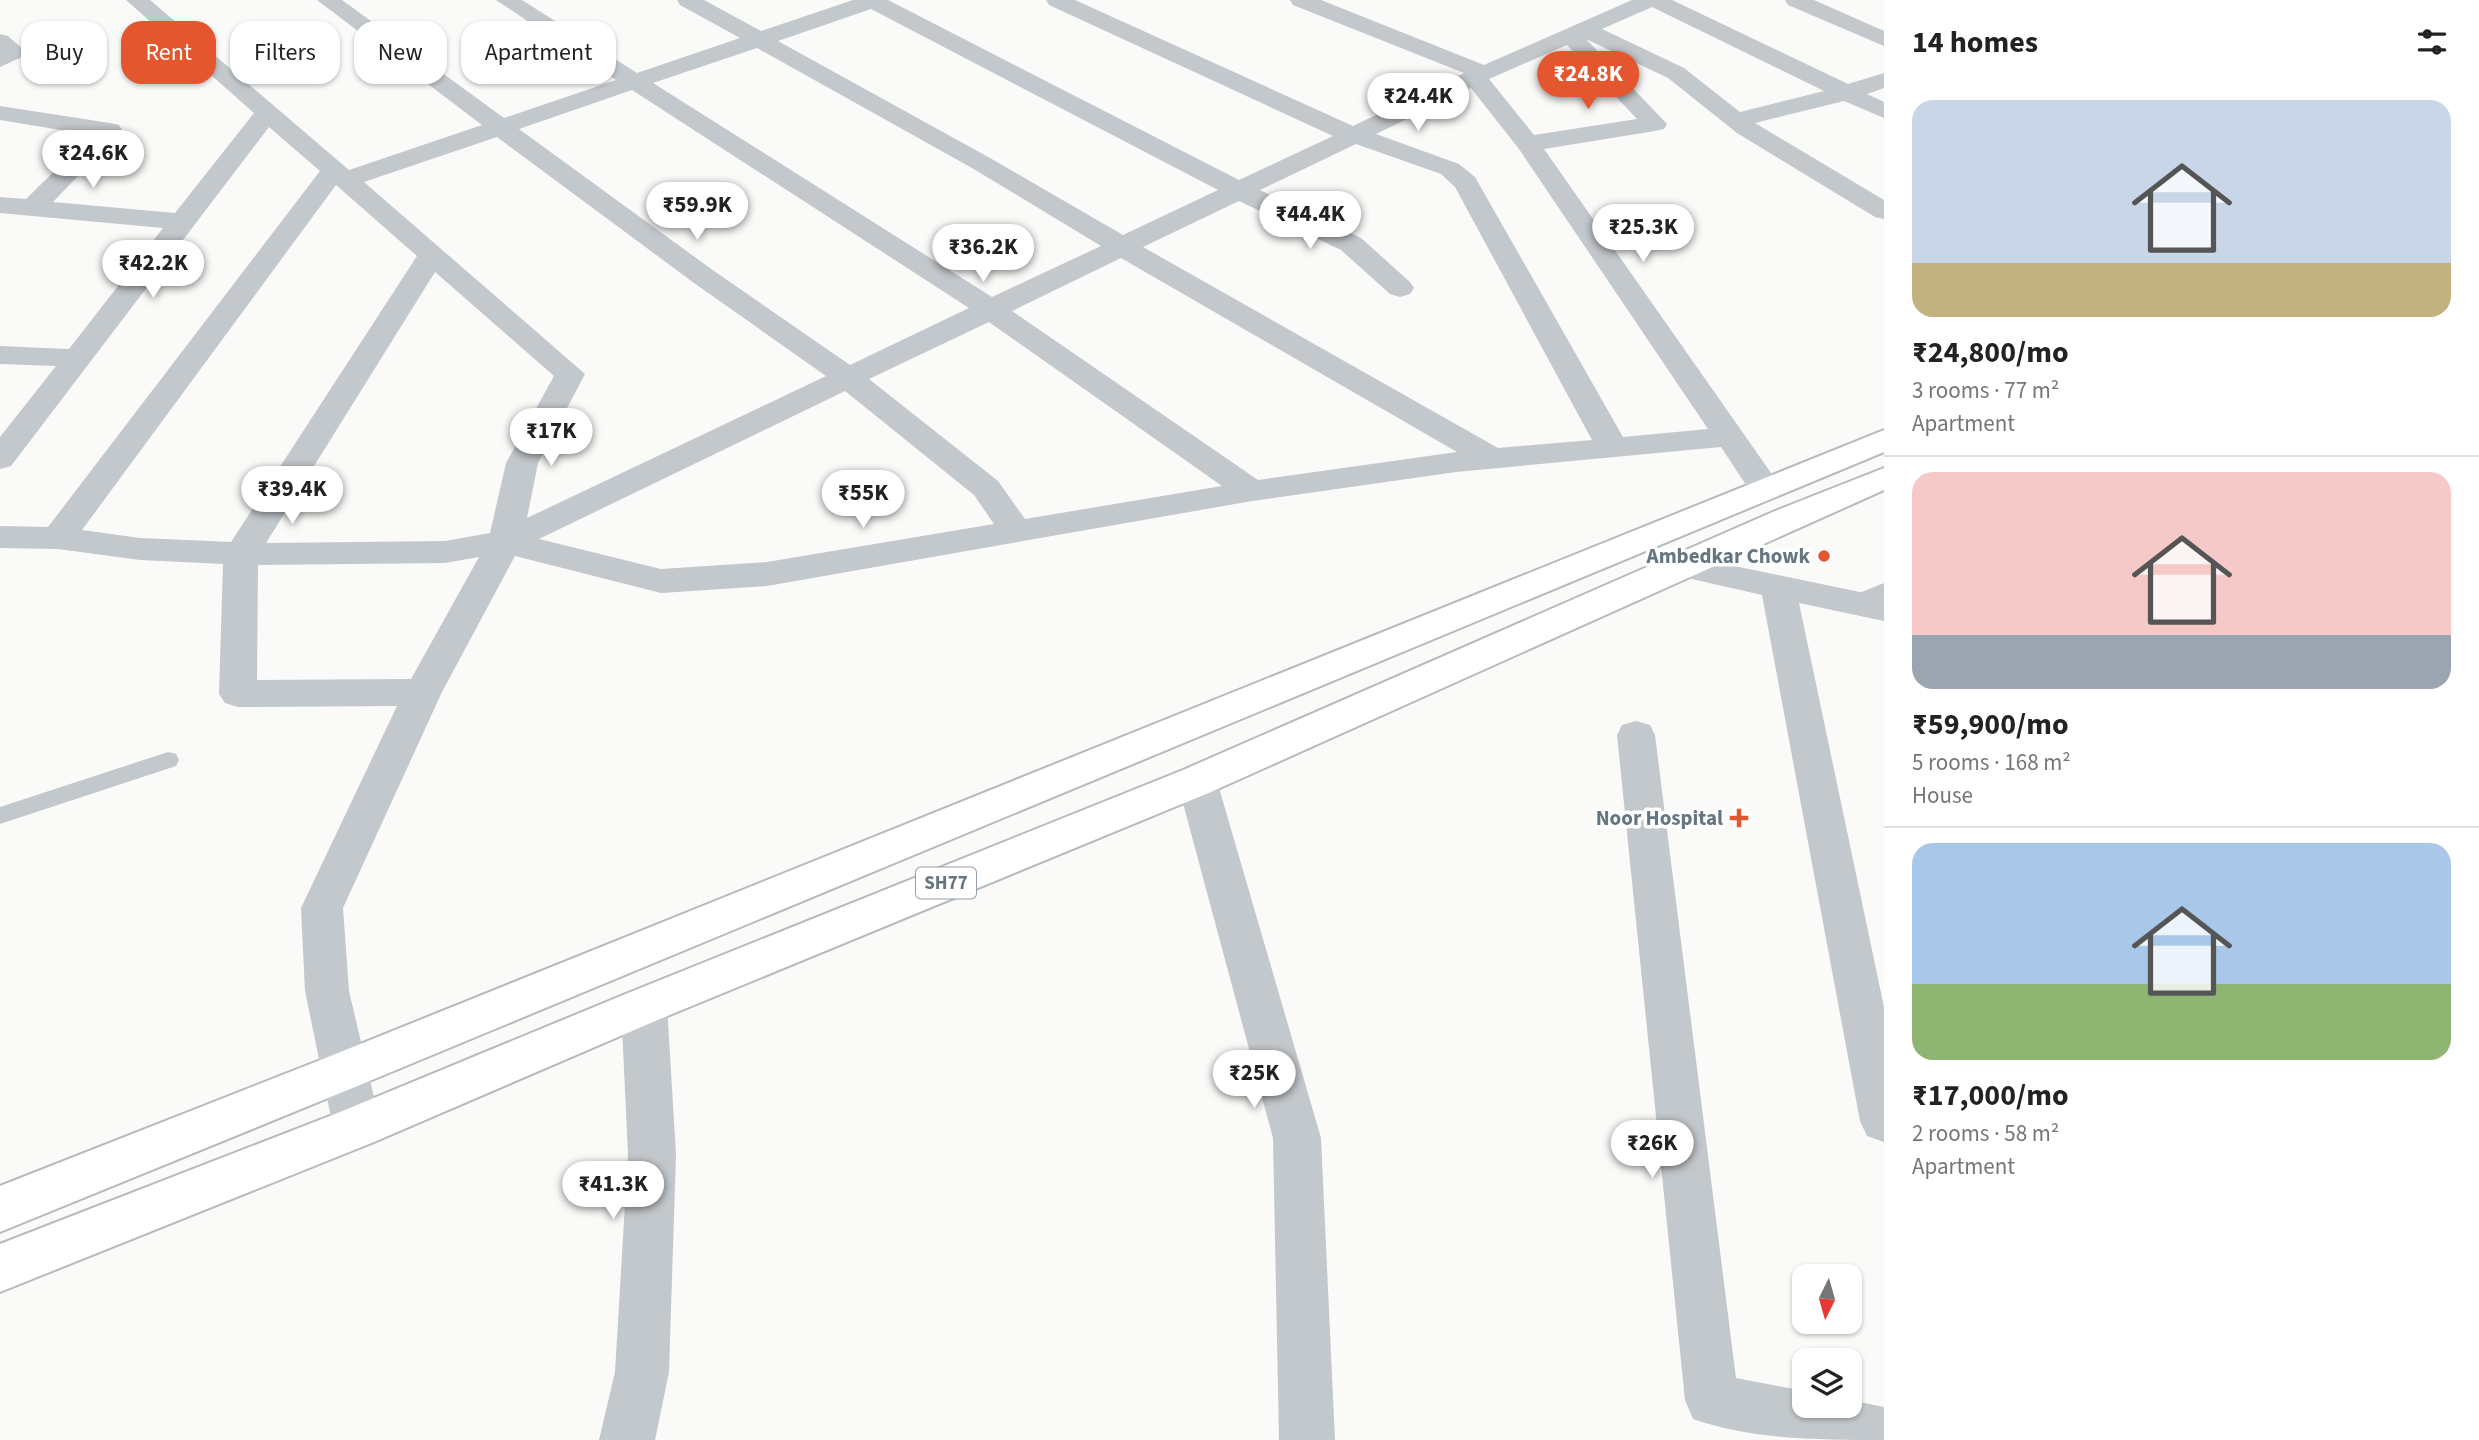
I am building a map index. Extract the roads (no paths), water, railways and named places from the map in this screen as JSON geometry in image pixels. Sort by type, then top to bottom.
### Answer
[{"type":"main road","name":"SH77","points":[[0,1209],[344,1071],[1884,440]]},
{"type":"main road","name":"SH77","points":[[0,1268],[357,1127],[644,1006],[1197,781],[1884,478]]},
{"type":"street","points":[[137,0],[570,374],[522,463],[505,542],[423,692],[322,908],[327,991],[357,1127]]},
{"type":"street","points":[[328,0],[704,277],[847,377],[986,488],[1016,531]]},
{"type":"street","points":[[507,0],[990,309],[1252,491]]},
{"type":"street","points":[[688,0],[981,163],[1493,459]]},
{"type":"street","points":[[58,538],[340,175],[498,127],[873,0],[1238,190],[1351,244],[1399,288]]},
{"type":"street","points":[[1057,0],[1354,135],[1450,169],[1466,183],[1613,448]]},
{"type":"street","points":[[1301,0],[1479,75],[1615,267],[1764,487]]},
{"type":"street","points":[[0,537],[58,538],[140,549],[241,554],[445,551],[505,542],[1479,75],[1650,0]]},
{"type":"street","points":[[1655,0],[1884,111]]},
{"type":"street","points":[[1796,0],[1884,39]]},
{"type":"street","points":[[1577,32],[1676,74],[1736,120],[1884,211]]},
{"type":"street","points":[[1528,144],[1655,124],[1577,32]]},
{"type":"street","points":[[0,41],[14,52],[0,60]]},
{"type":"street","points":[[1736,120],[1846,93],[1884,80]]},
{"type":"street","points":[[0,459],[268,111]]},
{"type":"street","points":[[0,113],[110,130],[32,208]]},
{"type":"street","points":[[0,205],[182,222]]},
{"type":"street","points":[[423,692],[238,694],[241,554],[431,256]]},
{"type":"street","points":[[0,355],[78,358]]},
{"type":"street","points":[[505,542],[661,581],[767,574],[1252,491],[1493,459],[1728,437]]},
{"type":"street","points":[[1682,566],[1778,587],[1874,600]]},
{"type":"street","points":[[1778,587],[1884,1121]]},
{"type":"street","points":[[1636,735],[1712,1400],[1884,1434]]},
{"type":"street","points":[[1197,781],[1297,1138],[1307,1440]]},
{"type":"street","points":[[627,1440],[642,1372],[652,1154],[644,1006]]},
{"type":"lane","points":[[0,816],[169,760]]},
{"type":"place","name":"Ambedkar Chowk","points":[[1824,556]]},
{"type":"place","name":"Noor Hospital","points":[[1739,818]]}]
